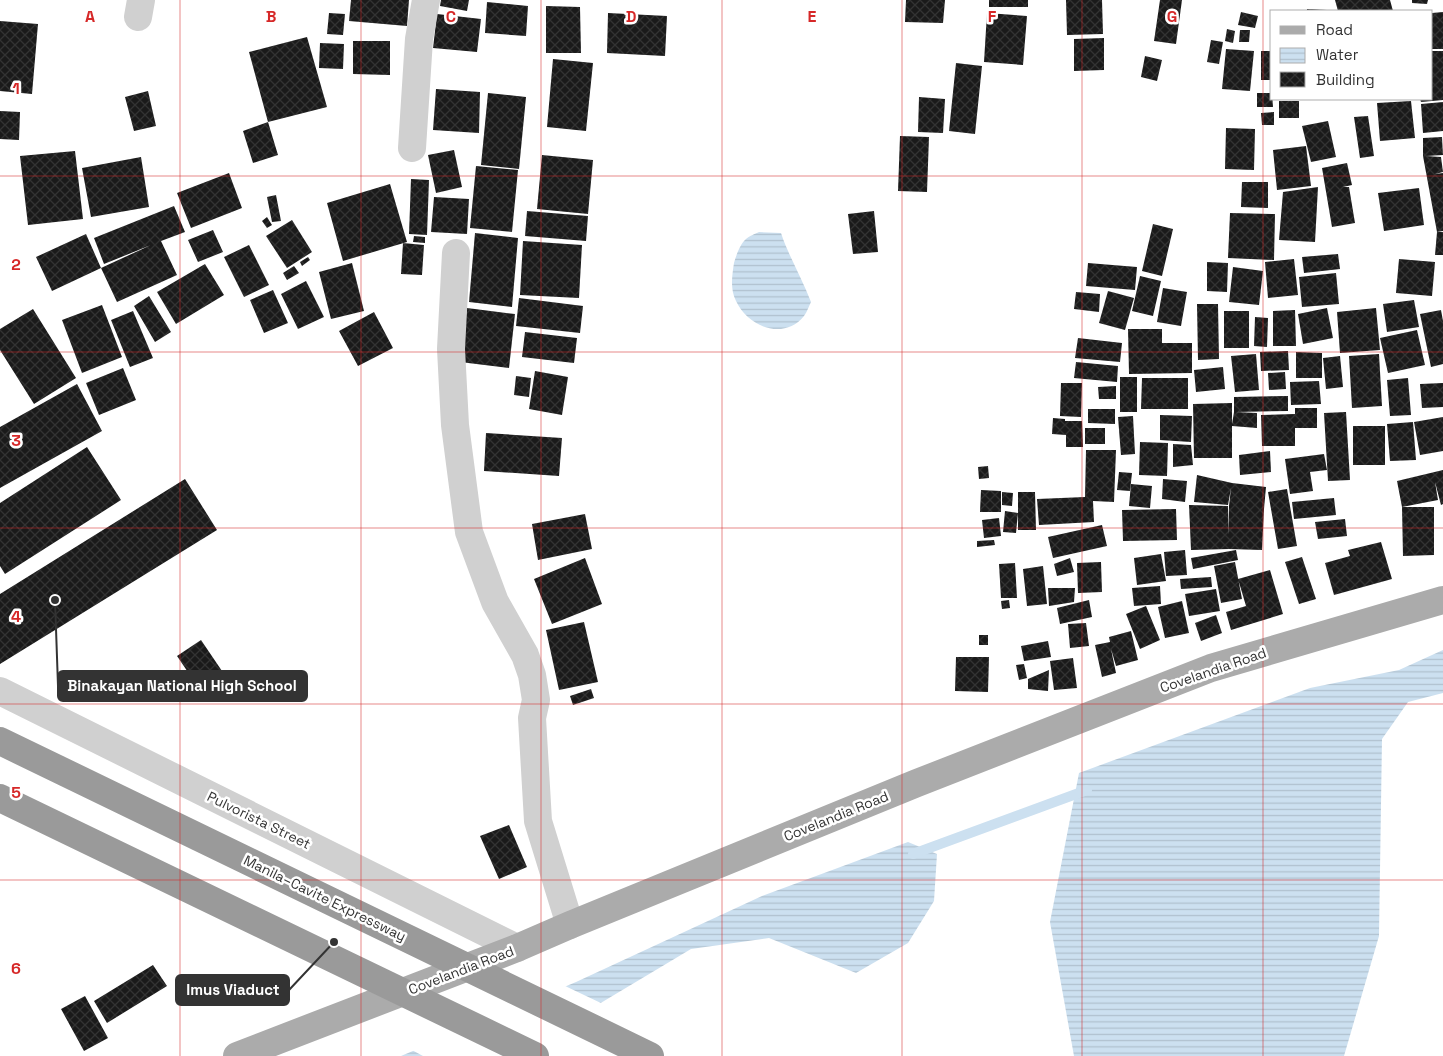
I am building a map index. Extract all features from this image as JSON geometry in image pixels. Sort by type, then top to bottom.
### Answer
[{"type":"highway","name":"Manila–Cavite Expressway","points":[[0,741],[650,1056]]},
{"type":"highway","points":[[0,798],[535,1056]]},
{"type":"main road","name":"Covelandia Road","points":[[237,1056],[518,948],[917,783],[1211,668],[1443,600]]},
{"type":"street","points":[[412,148],[419,39],[426,0]]},
{"type":"street","points":[[456,253],[451,349],[455,425],[469,532],[495,602],[525,655],[532,675],[536,700],[532,718],[538,821],[570,925]]},
{"type":"street","name":"Pulvorista Street","points":[[0,691],[518,948]]},
{"type":"water","points":[[759,232],[781,233],[811,302],[804,316],[796,324],[787,328],[767,328],[758,324],[742,310],[734,296],[732,278],[737,254],[746,239]]},
{"type":"water","points":[[1443,650],[1443,693],[1408,702],[1382,739],[1379,936],[1344,1056],[1074,1056],[1050,922],[1079,773],[1310,688],[1399,670]]},
{"type":"water","points":[[908,842],[937,854],[934,901],[908,943],[856,973],[769,938],[691,949],[512,1056],[401,1056],[576,982],[762,896]]},
{"type":"pier","points":[[563,985],[603,1004],[517,1056],[423,1056],[410,1049]]},
{"type":"building","points":[[351,0],[409,0],[407,26],[349,21]]},
{"type":"building","points":[[441,0],[469,0],[467,11],[440,6]]},
{"type":"building","points":[[906,0],[945,0],[943,23],[905,22]]},
{"type":"building","points":[[989,0],[1028,0],[1028,7],[989,7]]},
{"type":"building","points":[[1066,0],[1102,0],[1103,34],[1067,35]]},
{"type":"building","points":[[1160,0],[1182,0],[1176,44],[1154,41]]},
{"type":"building","points":[[1335,0],[1390,0],[1393,10],[1338,10]]},
{"type":"building","points":[[1412,0],[1428,0],[1427,4],[1412,3]]},
{"type":"building","points":[[487,2],[528,6],[526,36],[485,33]]},
{"type":"building","points":[[546,6],[580,7],[581,53],[546,53]]},
{"type":"building","points":[[1241,12],[1258,16],[1255,28],[1238,25]]},
{"type":"building","points":[[1443,12],[1443,49],[1433,49],[1433,13]]},
{"type":"building","points":[[329,13],[345,14],[343,35],[327,34]]},
{"type":"building","points":[[608,13],[667,16],[665,56],[607,53]]},
{"type":"building","points":[[987,13],[1027,16],[1023,65],[984,62]]},
{"type":"building","points":[[437,14],[481,19],[477,52],[433,48]]},
{"type":"building","points":[[0,21],[38,24],[32,94],[0,91]]},
{"type":"building","points":[[1227,29],[1235,31],[1233,43],[1225,41]]},
{"type":"building","points":[[1240,30],[1250,30],[1249,42],[1239,42]]},
{"type":"building","points":[[307,37],[327,107],[268,122],[249,52]]},
{"type":"building","points":[[1104,38],[1104,70],[1074,71],[1074,39]]},
{"type":"building","points":[[1211,40],[1223,42],[1219,64],[1207,62]]},
{"type":"building","points":[[353,41],[390,41],[390,75],[353,74]]},
{"type":"building","points":[[320,43],[344,44],[343,69],[319,68]]},
{"type":"building","points":[[1226,49],[1254,51],[1250,91],[1222,89]]},
{"type":"building","points":[[1261,51],[1270,51],[1270,80],[1261,80]]},
{"type":"building","points":[[1433,51],[1443,51],[1443,100],[1421,102],[1420,100],[1433,100]]},
{"type":"building","points":[[1145,56],[1162,60],[1157,81],[1141,77]]},
{"type":"building","points":[[553,59],[593,63],[586,131],[547,127]]},
{"type":"building","points":[[956,63],[982,66],[975,134],[949,131]]},
{"type":"building","points":[[436,89],[480,92],[479,133],[433,130]]},
{"type":"building","points":[[148,91],[156,126],[134,131],[125,97]]},
{"type":"building","points":[[488,93],[526,97],[519,169],[481,165]]},
{"type":"building","points":[[1257,93],[1270,93],[1273,107],[1257,107]]},
{"type":"building","points":[[919,97],[945,99],[943,133],[918,132]]},
{"type":"building","points":[[1279,101],[1299,101],[1299,118],[1279,118]]},
{"type":"building","points":[[1411,101],[1415,138],[1380,141],[1377,103]]},
{"type":"building","points":[[1443,102],[1443,131],[1423,133],[1421,104]]},
{"type":"building","points":[[0,111],[20,112],[19,140],[0,139]]},
{"type":"building","points":[[1274,112],[1274,125],[1262,125],[1261,113]]},
{"type":"building","points":[[1368,116],[1374,156],[1360,158],[1354,117]]},
{"type":"building","points":[[1328,121],[1336,157],[1311,162],[1302,126]]},
{"type":"building","points":[[268,122],[278,155],[253,163],[243,131]]},
{"type":"building","points":[[1226,128],[1255,129],[1254,170],[1225,169]]},
{"type":"building","points":[[900,136],[929,137],[927,192],[898,191]]},
{"type":"building","points":[[1442,137],[1443,155],[1426,156],[1441,157],[1443,172],[1435,174],[1443,173],[1443,231],[1437,232],[1423,156],[1423,138]]},
{"type":"building","points":[[1306,146],[1311,186],[1277,190],[1273,150]]},
{"type":"building","points":[[454,150],[462,187],[436,193],[428,155]]},
{"type":"building","points":[[75,151],[83,219],[28,225],[20,156]]},
{"type":"building","points":[[542,155],[593,160],[588,214],[537,209]]},
{"type":"building","points":[[141,157],[149,207],[91,217],[82,168]]},
{"type":"building","points":[[1347,163],[1352,185],[1343,187],[1349,187],[1355,223],[1332,227],[1322,168]]},
{"type":"building","points":[[476,166],[518,170],[512,232],[470,228]]},
{"type":"building","points":[[229,173],[242,208],[191,228],[177,193]]},
{"type":"building","points":[[411,179],[429,180],[427,235],[409,234]]},
{"type":"building","points":[[1242,182],[1268,182],[1268,208],[1241,207]]},
{"type":"building","points":[[390,184],[407,242],[343,261],[327,203]]},
{"type":"building","points":[[1318,187],[1315,242],[1279,240],[1283,192]]},
{"type":"building","points":[[1419,188],[1424,225],[1384,231],[1378,193]]},
{"type":"building","points":[[276,195],[281,221],[272,222],[267,197]]},
{"type":"building","points":[[434,197],[469,199],[467,234],[431,232]]},
{"type":"building","points":[[174,206],[185,232],[161,241],[177,275],[117,302],[101,268],[151,245],[104,264],[94,238]]},
{"type":"building","points":[[527,211],[588,216],[586,241],[525,236]]},
{"type":"building","points":[[874,211],[878,252],[853,254],[848,214]]},
{"type":"building","points":[[1230,213],[1275,214],[1274,260],[1228,258]]},
{"type":"building","points":[[267,217],[272,225],[267,228],[262,221]]},
{"type":"building","points":[[292,220],[312,252],[287,268],[266,236]]},
{"type":"building","points":[[1153,224],[1173,229],[1162,276],[1142,271]]},
{"type":"building","points":[[213,230],[223,252],[198,262],[188,240]]},
{"type":"building","points":[[1437,232],[1443,232],[1443,255],[1435,255]]},
{"type":"building","points":[[475,233],[518,238],[512,307],[469,302]]},
{"type":"building","points":[[86,234],[101,268],[52,291],[36,257]]},
{"type":"building","points":[[414,236],[425,237],[425,243],[413,242]]},
{"type":"building","points":[[523,241],[582,245],[579,298],[520,295]]},
{"type":"building","points":[[403,243],[424,245],[422,275],[401,274]]},
{"type":"building","points":[[249,245],[269,285],[244,297],[224,257]]},
{"type":"building","points":[[1338,254],[1340,269],[1304,273],[1302,257]]},
{"type":"building","points":[[308,257],[310,260],[302,266],[300,262]]},
{"type":"building","points":[[1294,259],[1298,295],[1268,298],[1265,262]]},
{"type":"building","points":[[1399,259],[1435,262],[1432,296],[1396,293]]},
{"type":"building","points":[[1207,262],[1228,263],[1227,292],[1207,291]]},
{"type":"building","points":[[352,263],[364,311],[331,319],[319,272]]},
{"type":"building","points":[[1088,263],[1137,267],[1135,290],[1086,286]]},
{"type":"building","points":[[205,264],[224,295],[176,324],[157,292]]},
{"type":"building","points":[[294,266],[299,273],[287,280],[283,273]]},
{"type":"building","points":[[1233,267],[1263,271],[1259,305],[1229,302]]},
{"type":"building","points":[[1336,273],[1339,304],[1302,307],[1299,277]]},
{"type":"building","points":[[1140,276],[1161,281],[1153,316],[1132,311]]},
{"type":"building","points":[[306,281],[324,317],[298,329],[281,294]]},
{"type":"building","points":[[1163,288],[1187,292],[1181,326],[1157,322]]},
{"type":"building","points":[[273,290],[288,323],[264,333],[250,300]]},
{"type":"building","points":[[1108,291],[1134,298],[1125,330],[1099,323]]},
{"type":"building","points":[[1076,292],[1100,294],[1099,312],[1074,309]]},
{"type":"building","points":[[149,296],[171,332],[155,342],[134,306]]},
{"type":"building","points":[[519,298],[583,306],[580,333],[516,326]]},
{"type":"building","points":[[1414,300],[1419,327],[1387,332],[1383,304]]},
{"type":"building","points":[[1197,304],[1218,304],[1219,359],[1198,360]]},
{"type":"building","points":[[102,305],[122,357],[82,373],[62,320]]},
{"type":"building","points":[[467,308],[515,314],[509,368],[460,362]]},
{"type":"building","points":[[1327,308],[1333,338],[1303,344],[1298,314]]},
{"type":"building","points":[[1376,308],[1380,350],[1340,353],[1337,312]]},
{"type":"building","points":[[33,309],[76,378],[34,404],[0,350],[0,329]]},
{"type":"building","points":[[1295,310],[1296,346],[1273,346],[1273,311]]},
{"type":"building","points":[[1441,310],[1443,321],[1443,364],[1431,367],[1420,314]]},
{"type":"building","points":[[133,311],[153,358],[130,367],[111,320]]},
{"type":"building","points":[[1224,311],[1249,311],[1249,348],[1224,348]]},
{"type":"building","points":[[374,312],[393,348],[358,366],[339,331]]},
{"type":"building","points":[[1255,317],[1268,318],[1267,347],[1254,346]]},
{"type":"building","points":[[1128,329],[1162,329],[1162,343],[1192,343],[1192,373],[1129,374]]},
{"type":"building","points":[[1417,330],[1425,365],[1388,373],[1380,338]]},
{"type":"building","points":[[525,332],[577,338],[574,363],[522,357]]},
{"type":"building","points":[[1078,338],[1122,343],[1120,362],[1075,358]]},
{"type":"building","points":[[1288,351],[1289,370],[1261,371],[1260,352]]},
{"type":"building","points":[[1296,352],[1322,353],[1322,378],[1296,378]]},
{"type":"building","points":[[1256,354],[1259,390],[1235,392],[1231,356]]},
{"type":"building","points":[[1379,354],[1382,406],[1352,408],[1349,356]]},
{"type":"building","points":[[1340,356],[1343,387],[1326,389],[1323,358]]},
{"type":"building","points":[[1076,362],[1118,366],[1117,382],[1074,378]]},
{"type":"building","points":[[1223,367],[1225,389],[1196,392],[1194,370]]},
{"type":"building","points":[[123,368],[136,400],[99,415],[86,383]]},
{"type":"building","points":[[535,371],[568,377],[562,415],[529,409]]},
{"type":"building","points":[[1285,372],[1286,389],[1269,390],[1268,373]]},
{"type":"building","points":[[516,376],[531,378],[529,397],[514,395]]},
{"type":"building","points":[[1120,377],[1137,377],[1137,412],[1120,412]]},
{"type":"building","points":[[1142,378],[1188,378],[1188,409],[1141,409]]},
{"type":"building","points":[[1408,378],[1411,415],[1390,416],[1387,380]]},
{"type":"building","points":[[1319,381],[1321,404],[1291,405],[1290,382]]},
{"type":"building","points":[[1061,383],[1082,383],[1081,417],[1060,416]]},
{"type":"building","points":[[1443,383],[1443,407],[1422,408],[1420,384]]},
{"type":"building","points":[[77,384],[102,431],[0,488],[0,427]]},
{"type":"building","points":[[1116,386],[1116,399],[1099,399],[1098,387]]},
{"type":"building","points":[[1288,396],[1288,411],[1236,412],[1257,413],[1257,428],[1232,426],[1232,458],[1194,458],[1193,404],[1232,403],[1232,424],[1234,397]]},
{"type":"building","points":[[1295,408],[1317,408],[1317,428],[1295,428],[1295,446],[1262,446],[1261,415],[1295,414]]},
{"type":"building","points":[[1088,409],[1115,409],[1115,424],[1088,423]]},
{"type":"building","points":[[1346,412],[1350,480],[1328,481],[1324,413]]},
{"type":"building","points":[[1160,415],[1192,416],[1191,442],[1160,440]]},
{"type":"building","points":[[1133,416],[1135,454],[1121,455],[1118,417]]},
{"type":"building","points":[[1443,417],[1443,451],[1420,455],[1414,422]]},
{"type":"building","points":[[1053,418],[1065,419],[1065,421],[1082,421],[1083,447],[1066,447],[1066,435],[1052,434]]},
{"type":"building","points":[[1413,422],[1416,460],[1390,461],[1387,424]]},
{"type":"building","points":[[1353,426],[1385,426],[1385,465],[1353,465]]},
{"type":"building","points":[[1085,428],[1105,428],[1105,444],[1085,444]]},
{"type":"building","points":[[486,433],[562,438],[559,476],[484,471]]},
{"type":"building","points":[[1140,442],[1168,443],[1167,476],[1139,475]]},
{"type":"building","points":[[1173,444],[1191,445],[1193,465],[1173,467]]},
{"type":"building","points":[[87,447],[121,500],[5,574],[0,566],[0,503]]},
{"type":"building","points":[[1086,450],[1116,450],[1114,502],[1093,501],[1094,522],[1039,525],[1037,499],[1085,497]]},
{"type":"building","points":[[1270,451],[1271,472],[1240,475],[1239,455]]},
{"type":"building","points":[[1324,454],[1327,470],[1310,472],[1313,491],[1290,494],[1285,459]]},
{"type":"building","points":[[988,466],[989,478],[979,479],[978,467]]},
{"type":"building","points":[[1443,470],[1443,504],[1441,505],[1435,482],[1438,500],[1402,507],[1397,481]]},
{"type":"building","points":[[1119,472],[1132,473],[1130,491],[1117,490]]},
{"type":"building","points":[[1197,475],[1232,483],[1266,487],[1262,550],[1191,550],[1189,505],[1228,506],[1228,535],[1231,488],[1228,505],[1194,502]]},
{"type":"building","points":[[185,479],[217,530],[0,664],[0,594]]},
{"type":"building","points":[[1163,479],[1187,481],[1185,502],[1162,499]]},
{"type":"building","points":[[1131,484],[1152,486],[1150,508],[1129,506]]},
{"type":"building","points":[[1287,489],[1297,546],[1278,549],[1268,492]]},
{"type":"building","points":[[981,490],[1001,491],[1001,512],[980,512]]},
{"type":"building","points":[[1002,492],[1013,493],[1012,506],[1002,505]]},
{"type":"building","points":[[1018,492],[1035,492],[1036,530],[1018,530]]},
{"type":"building","points":[[1334,498],[1336,515],[1294,519],[1292,502]]},
{"type":"building","points":[[1402,507],[1434,507],[1434,555],[1403,556]]},
{"type":"building","points":[[1176,509],[1177,540],[1123,541],[1122,510]]},
{"type":"building","points":[[1005,511],[1018,513],[1016,533],[1003,532]]},
{"type":"building","points":[[585,514],[592,549],[538,560],[532,524]]},
{"type":"building","points":[[999,518],[1001,536],[984,538],[982,520]]},
{"type":"building","points":[[1345,519],[1347,536],[1318,539],[1315,522]]},
{"type":"building","points":[[1102,525],[1107,546],[1053,558],[1048,537]]},
{"type":"building","points":[[994,540],[995,545],[977,547],[977,541]]},
{"type":"building","points":[[1381,542],[1392,579],[1334,595],[1325,563],[1350,556],[1348,550]]},
{"type":"building","points":[[1185,550],[1187,575],[1166,576],[1164,552]]},
{"type":"building","points":[[1236,550],[1238,560],[1193,569],[1191,558]]},
{"type":"building","points":[[1161,554],[1166,581],[1137,585],[1134,558]]},
{"type":"building","points":[[1302,557],[1316,599],[1299,604],[1285,562]]},
{"type":"building","points":[[585,558],[602,604],[552,624],[534,579]]},
{"type":"building","points":[[1070,558],[1074,572],[1057,576],[1054,564]]},
{"type":"building","points":[[1101,562],[1102,592],[1078,593],[1077,563]]},
{"type":"building","points":[[1235,562],[1242,599],[1221,603],[1214,566]]},
{"type":"building","points":[[1015,563],[1017,598],[1001,598],[999,564]]},
{"type":"building","points":[[1043,566],[1047,604],[1027,606],[1023,569]]},
{"type":"building","points":[[1270,570],[1283,614],[1231,630],[1226,612],[1246,606],[1238,579]]},
{"type":"building","points":[[1211,577],[1212,587],[1181,589],[1180,579]]},
{"type":"building","points":[[1160,586],[1161,604],[1134,606],[1132,588]]},
{"type":"building","points":[[1048,588],[1075,588],[1074,602],[1049,606]]},
{"type":"building","points":[[1216,589],[1220,611],[1189,616],[1185,594]]},
{"type":"building","points":[[1009,600],[1010,608],[1002,609],[1001,601]]},
{"type":"building","points":[[1089,600],[1092,617],[1060,624],[1057,608]]},
{"type":"building","points":[[1182,601],[1189,633],[1165,638],[1158,607]]},
{"type":"building","points":[[1146,606],[1160,640],[1140,649],[1126,614]]},
{"type":"building","points":[[1216,615],[1222,633],[1201,641],[1195,623]]},
{"type":"building","points":[[584,622],[598,682],[559,690],[546,630]]},
{"type":"building","points":[[1086,623],[1089,646],[1070,648],[1068,624]]},
{"type":"building","points":[[1131,631],[1138,660],[1116,666],[1111,649],[1116,673],[1102,677],[1095,645],[1110,642],[1109,637]]},
{"type":"building","points":[[979,635],[988,635],[988,645],[979,645]]},
{"type":"building","points":[[201,640],[222,671],[198,687],[177,656]]},
{"type":"building","points":[[1048,641],[1051,657],[1024,661],[1021,646]]},
{"type":"building","points":[[956,657],[989,657],[988,692],[955,691]]},
{"type":"building","points":[[1073,658],[1077,688],[1054,690],[1050,661]]},
{"type":"building","points":[[1024,664],[1027,678],[1019,680],[1016,665]]},
{"type":"building","points":[[1049,670],[1048,691],[1028,689],[1028,679]]},
{"type":"building","points":[[591,689],[594,698],[573,705],[570,696]]},
{"type":"building","points":[[509,825],[527,867],[499,879],[480,836]]},
{"type":"building","points":[[153,965],[167,986],[107,1023],[94,1001]]},
{"type":"building","points":[[85,996],[108,1038],[84,1051],[61,1009]]},
{"type":"waterway","points":[[913,854],[1087,790]]},
{"type":"place","name":"Binakayan National High School","points":[[55,600]]},
{"type":"place","name":"Imus Viaduct","points":[[334,942]]}]
